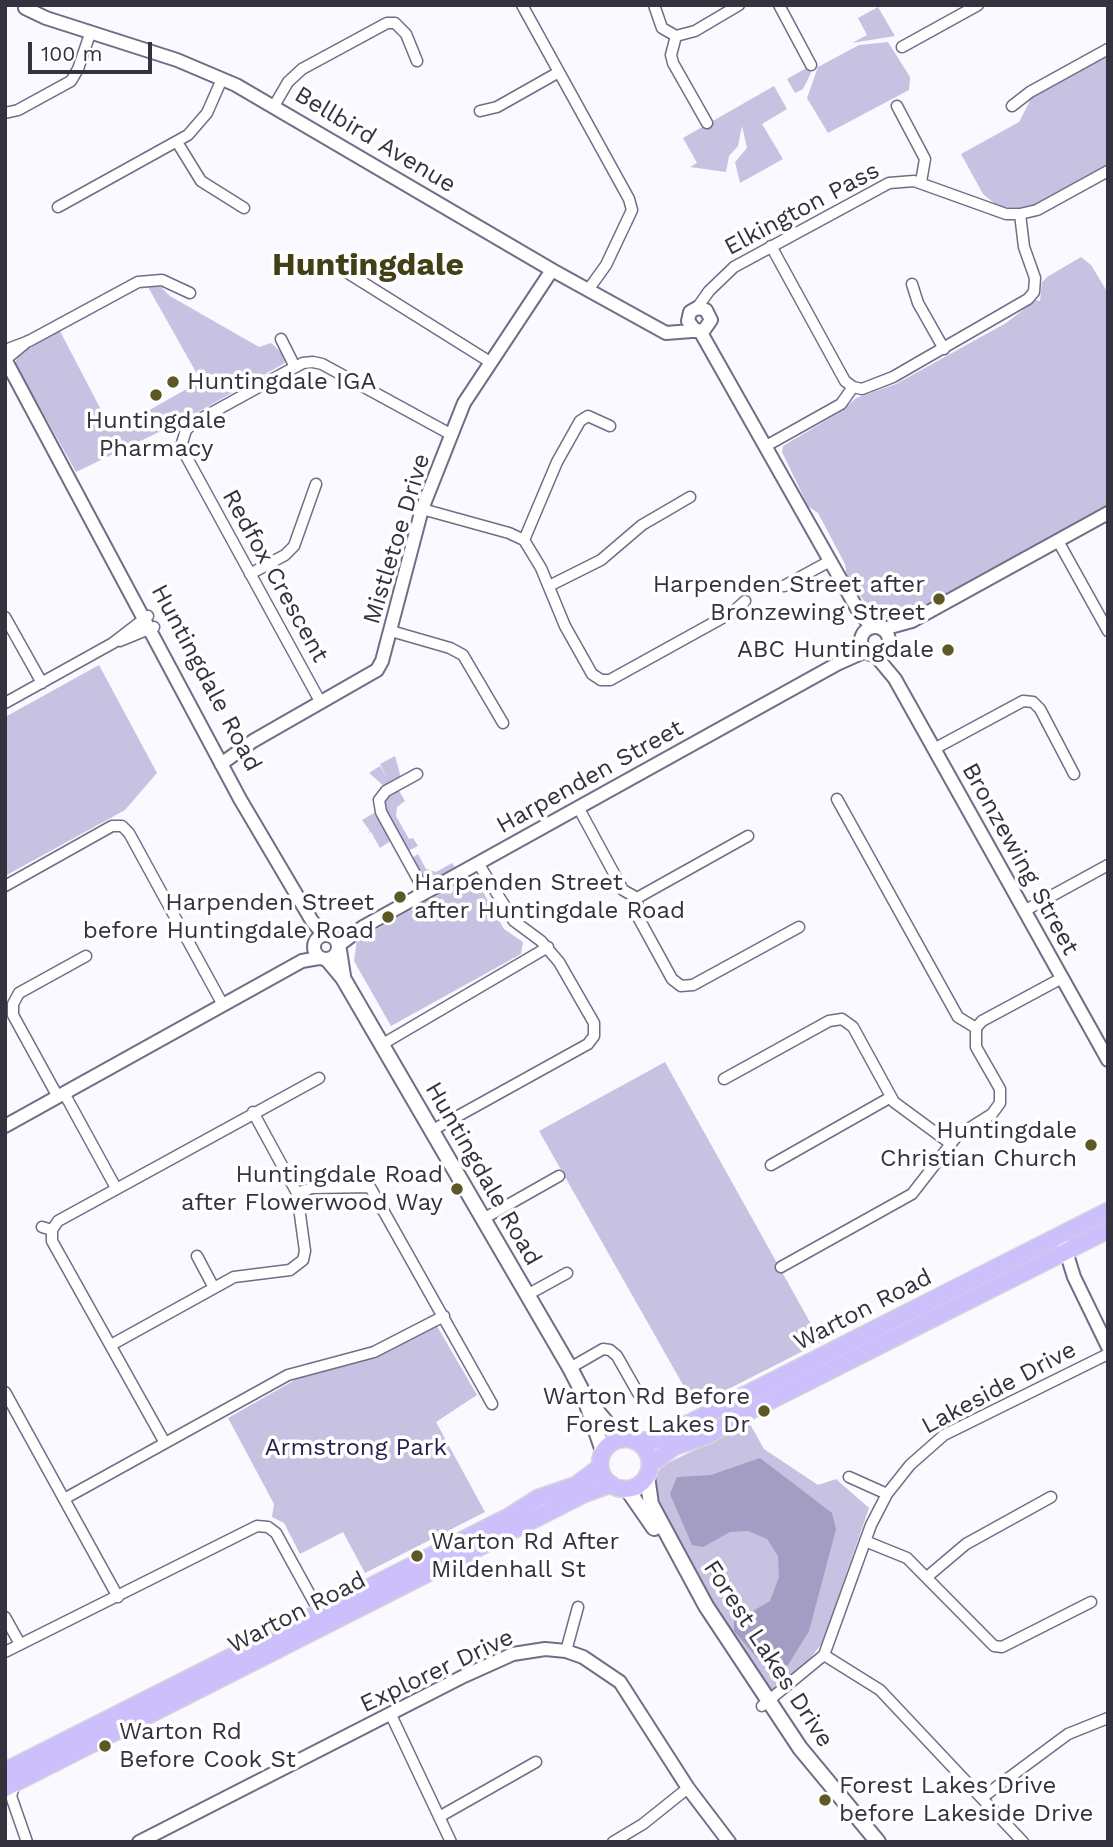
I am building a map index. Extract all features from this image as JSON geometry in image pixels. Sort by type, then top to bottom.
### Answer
[{"type":"main road","name":"Huntingdale Road","points":[[331,953],[381,1045],[570,1368],[583,1394],[601,1459]]},
{"type":"main road","name":"Warton Road","points":[[627,1489],[642,1482],[649,1470],[674,1447],[709,1435],[736,1418],[1058,1247],[1108,1212]]},
{"type":"main road","name":"Warton Road","points":[[15,1776],[320,1613],[508,1517],[538,1498],[576,1485],[620,1439],[656,1440],[1058,1247],[1108,1230]]},
{"type":"main road","name":"Huntingdale Road","points":[[583,1394],[620,1439]]},
{"type":"main road","points":[[637,1441],[647,1451],[649,1470]]},
{"type":"main road","points":[[601,1459],[611,1484],[627,1489]]},
{"type":"main road","name":"Forest Lakes Drive","points":[[649,1470],[651,1504],[660,1524],[765,1704],[836,1795],[878,1842]]},
{"type":"main road","name":"Warton Road","points":[[15,1776],[572,1500],[611,1484]]},
{"type":"main road","name":"Forest Lakes Drive","points":[[627,1489],[654,1527],[701,1610],[765,1704],[831,1799],[870,1842]]},
{"type":"street","name":"Bellbird Avenue","points":[[42,5],[59,22]]},
{"type":"street","points":[[522,5],[629,199],[632,210],[592,292]]},
{"type":"street","points":[[654,5],[662,28],[676,36],[695,31],[739,5]]},
{"type":"street","points":[[779,5],[811,65]]},
{"type":"street","points":[[902,47],[978,5]]},
{"type":"street","name":"Bellbird Avenue","points":[[22,6],[90,34],[177,60],[222,79],[274,106],[555,272],[654,326],[673,334],[700,321]]},
{"type":"street","points":[[274,106],[288,82],[302,69],[387,23],[395,23],[406,34],[417,61]]},
{"type":"street","points":[[5,113],[18,110],[71,81],[90,34]]},
{"type":"street","points":[[676,36],[673,63],[707,123]]},
{"type":"street","points":[[1012,106],[1030,92],[1108,49]]},
{"type":"street","points":[[480,111],[497,107],[559,72]]},
{"type":"street","points":[[58,207],[177,142],[198,127],[222,79]]},
{"type":"street","points":[[897,106],[925,159],[921,183]]},
{"type":"street","points":[[177,142],[201,181],[244,208]]},
{"type":"street","points":[[771,246],[845,381],[853,387],[871,387],[1023,303],[1034,292],[1035,278],[1024,247],[1020,214],[1037,210],[1108,171]]},
{"type":"street","name":"Elkington Pass","points":[[700,321],[716,286],[734,267],[881,186],[907,180],[1006,214],[1020,214]]},
{"type":"street","points":[[335,265],[491,362]]},
{"type":"street","name":"Mistletoe Drive","points":[[222,758],[377,670],[391,631],[422,509],[464,403],[555,272]]},
{"type":"street","points":[[5,350],[29,341],[138,282],[162,280],[190,293]]},
{"type":"street","points":[[912,284],[918,303],[944,349]]},
{"type":"street","name":"Bronzewing Street","points":[[700,321],[716,355],[859,612],[870,640],[895,679],[1108,1060]]},
{"type":"street","points":[[281,339],[295,367]]},
{"type":"street","points":[[5,360],[29,341]]},
{"type":"street","name":"Huntingdale Road","points":[[5,360],[248,810],[321,939]]},
{"type":"street","name":"Redfox Crescent","points":[[321,704],[186,456],[182,443],[186,430],[195,422],[295,367],[313,362],[322,364],[452,435]]},
{"type":"street","name":"Huntingdale Road","points":[[5,374],[20,391]]},
{"type":"street","points":[[766,446],[841,404],[853,387]]},
{"type":"street","points":[[524,540],[557,461],[580,421],[588,416],[610,426]]},
{"type":"street","points":[[250,574],[285,555],[294,546],[316,484]]},
{"type":"street","points":[[549,586],[601,560],[642,524],[690,497]]},
{"type":"street","points":[[422,509],[509,533],[524,540],[549,586],[565,626],[593,674],[601,680],[622,674],[733,612],[745,601]]},
{"type":"street","name":"Harpenden Street","points":[[5,1126],[302,961],[331,953],[363,927],[837,664],[870,640],[912,621],[1108,513]]},
{"type":"street","points":[[1058,541],[1108,631]]},
{"type":"street","points":[[784,586],[830,561]]},
{"type":"street","points":[[5,617],[42,684]]},
{"type":"street","name":"Harpenden Street","points":[[870,640],[889,644],[912,621]]},
{"type":"street","points":[[5,703],[148,623]]},
{"type":"street","points":[[391,631],[450,648],[463,655],[503,723]]},
{"type":"street","points":[[870,640],[889,644]]},
{"type":"street","name":"Bronzewing Street","points":[[889,644],[895,679]]},
{"type":"street","points":[[934,748],[1016,703],[1033,702],[1040,709],[1074,774]]},
{"type":"street","points":[[417,774],[386,791],[379,800],[381,811],[425,892]]},
{"type":"street","points":[[837,799],[958,1017],[976,1028]]},
{"type":"street","points":[[578,807],[623,890],[637,898]]},
{"type":"street","points":[[5,886],[112,826],[122,826],[129,833],[223,1004]]},
{"type":"street","points":[[637,898],[748,836]]},
{"type":"street","points":[[431,1131],[588,1044],[594,1036],[594,1023],[548,947],[514,921],[478,863]]},
{"type":"street","points":[[1024,911],[1108,865]]},
{"type":"street","points":[[637,898],[638,918],[672,979],[681,986],[693,985],[799,926]]},
{"type":"street","name":"Harpenden Street","points":[[302,961],[321,939],[363,927]]},
{"type":"street","points":[[321,939],[331,953]]},
{"type":"street","points":[[321,939],[331,953]]},
{"type":"street","points":[[381,1045],[548,947]]},
{"type":"street","points":[[86,956],[19,993],[9,1002],[13,1015],[116,1188]]},
{"type":"street","points":[[781,1267],[912,1194],[966,1128],[992,1114],[1000,1102],[1000,1089],[976,1047],[976,1028],[982,1021],[1062,978]]},
{"type":"street","points":[[724,1079],[829,1021],[842,1019],[853,1027],[891,1097],[951,1144]]},
{"type":"street","points":[[594,1036],[605,1040]]},
{"type":"street","points":[[165,1443],[47,1228],[319,1078]]},
{"type":"street","points":[[771,1165],[891,1097]]},
{"type":"street","points":[[111,1345],[234,1277],[298,1267],[304,1251],[297,1193],[253,1112]]},
{"type":"street","points":[[483,1219],[559,1176]]},
{"type":"street","points":[[297,1193],[367,1179],[492,1404]]},
{"type":"street","points":[[1058,1247],[1108,1347]]},
{"type":"street","points":[[197,1256],[214,1288]]},
{"type":"street","points":[[527,1294],[567,1273]]},
{"type":"street","points":[[64,1499],[298,1370],[374,1352],[443,1316]]},
{"type":"street","points":[[570,1368],[603,1349],[610,1350],[617,1356],[638,1393]]},
{"type":"street","name":"Lakeside Drive","points":[[824,1656],[865,1541],[887,1494],[910,1465],[944,1435],[1108,1354]]},
{"type":"street","points":[[5,1392],[118,1597]]},
{"type":"street","points":[[849,1477],[887,1494]]},
{"type":"street","points":[[927,1577],[966,1544],[1051,1497]]},
{"type":"street","points":[[5,1652],[257,1527],[268,1527],[276,1533],[320,1613]]},
{"type":"street","points":[[865,1541],[897,1552],[927,1577],[988,1643],[1002,1647],[1091,1602]]},
{"type":"street","points":[[566,1651],[578,1607]]},
{"type":"street","points":[[5,1617],[20,1644]]},
{"type":"street","name":"Explorer Drive","points":[[139,1842],[513,1654],[545,1649],[566,1651],[598,1665],[620,1682],[688,1788],[729,1842]]},
{"type":"street","points":[[765,1704],[824,1656],[880,1690],[1023,1842]]},
{"type":"street","points":[[391,1715],[451,1842]]},
{"type":"street","points":[[983,1797],[1068,1734],[1108,1718]]},
{"type":"street","points":[[439,1817],[536,1762]]},
{"type":"street","points":[[15,1776],[11,1796],[16,1818],[27,1842]]},
{"type":"street","points":[[613,1842],[643,1824],[688,1788]]},
{"type":"street","points":[[5,1810],[16,1818]]},
{"type":"green space","points":[[878,7],[895,36],[852,43],[867,35],[858,18]]},
{"type":"green space","points":[[888,42],[910,77],[909,90],[828,133],[807,98],[818,67],[859,45]]},
{"type":"green space","points":[[1108,53],[1108,164],[1028,208],[999,207],[983,194],[961,154],[1019,122],[1033,95]]},
{"type":"green space","points":[[808,67],[811,73],[803,89],[795,93],[787,79]]},
{"type":"green space","points":[[774,86],[787,109],[762,124],[783,159],[740,183],[735,162],[747,148],[742,126],[738,146],[729,156],[726,172],[690,167],[697,163],[683,138]]},
{"type":"green space","points":[[1081,257],[1091,265],[1108,293],[1108,505],[896,620],[880,624],[847,577],[845,564],[818,513],[808,506],[782,452],[783,446],[842,411],[856,398],[896,384],[1006,323],[1036,300],[1040,301],[1042,282],[1047,277]]},
{"type":"green space","points":[[160,286],[170,296],[259,347],[271,343],[282,353],[285,363],[182,421],[76,472],[15,363],[19,354],[60,331],[112,431],[201,381],[148,287]]},
{"type":"green space","points":[[99,665],[157,773],[125,810],[5,876],[5,717]]},
{"type":"green space","points":[[395,756],[401,778],[385,787],[369,773],[380,766],[387,778],[380,764]]},
{"type":"green space","points":[[398,789],[405,801],[397,807],[396,816],[409,839],[413,838],[418,846],[408,851],[385,809],[384,801]]},
{"type":"green space","points":[[374,813],[392,840],[380,848],[371,832],[367,833],[370,831],[362,820]]},
{"type":"green space","points":[[418,854],[426,869],[436,872],[452,863],[455,867],[435,878],[427,878],[420,874],[412,858]]},
{"type":"green space","points":[[464,880],[478,883],[504,929],[523,942],[521,954],[391,1026],[354,961],[357,940]]},
{"type":"green space","points":[[665,1062],[821,1342],[695,1406],[539,1131]]},
{"type":"green space","name":"Armstrong Park","points":[[437,1326],[477,1395],[436,1422],[485,1512],[365,1573],[343,1532],[300,1554],[284,1523],[272,1517],[274,1504],[228,1418],[307,1373],[376,1357]]},
{"type":"green space","points":[[750,1424],[764,1449],[818,1485],[836,1479],[869,1508],[823,1642],[802,1669],[774,1690],[768,1691],[716,1615],[664,1517],[656,1493],[656,1475],[663,1465]]},
{"type":"shaded area","points":[[760,1458],[832,1513],[836,1529],[809,1631],[788,1665],[775,1674],[763,1665],[734,1631],[734,1615],[753,1611],[770,1601],[779,1577],[778,1556],[767,1539],[748,1531],[730,1532],[703,1547],[692,1545],[670,1494],[677,1477],[711,1475]]},
{"type":"place","name":"Huntingdale IGA","points":[[173,382]]},
{"type":"place","name":"Huntingdale Pharmacy","points":[[156,395]]},
{"type":"place","name":"Harpenden Street after Bronzewing Street","points":[[939,599]]},
{"type":"place","name":"ABC Huntingdale","points":[[948,650]]},
{"type":"place","name":"Harpenden Street after Huntingdale Road","points":[[400,897]]},
{"type":"place","name":"Harpenden Street before Huntingdale Road","points":[[388,917]]},
{"type":"place","name":"Huntingdale Christian Church","points":[[1091,1145]]},
{"type":"place","name":"Huntingdale Road after Flowerwood Way","points":[[457,1189]]},
{"type":"place","name":"Warton Rd Before Forest Lakes Dr","points":[[764,1411]]},
{"type":"place","name":"Warton Rd After Mildenhall St","points":[[417,1556]]},
{"type":"place","name":"Warton Rd Before Cook St","points":[[105,1746]]},
{"type":"place","name":"Forest Lakes Drive before Lakeside Drive","points":[[825,1800]]},
{"type":"district","name":"Huntingdale","points":[[368,266]]}]
